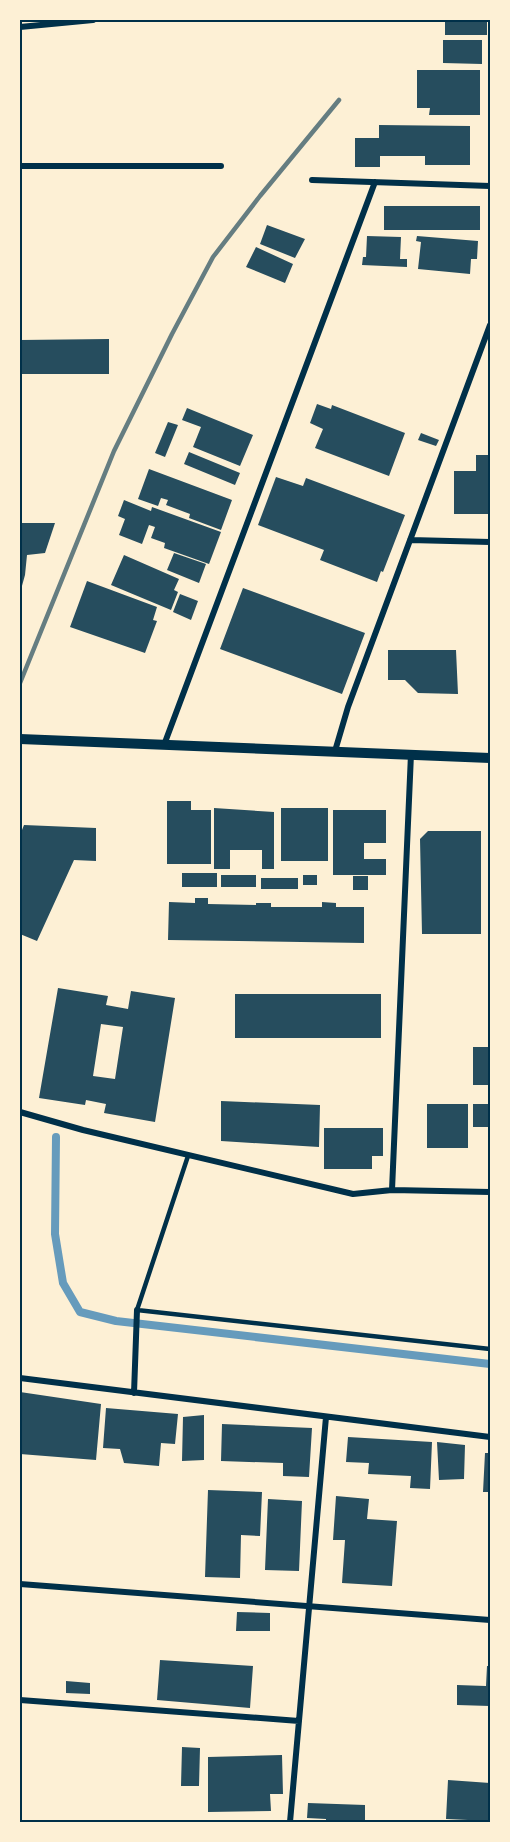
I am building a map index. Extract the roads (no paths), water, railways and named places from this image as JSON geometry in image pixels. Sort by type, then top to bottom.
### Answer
[{"type":"street","points":[[20,27],[93,20]]},
{"type":"street","points":[[20,166],[221,166]]},
{"type":"street","points":[[312,180],[490,186]]},
{"type":"street","points":[[164,745],[375,182]]},
{"type":"street","points":[[335,751],[348,707],[490,325]]},
{"type":"street","points":[[410,540],[490,542]]},
{"type":"street","points":[[20,739],[490,758]]},
{"type":"street","points":[[392,1190],[411,754]]},
{"type":"street","points":[[20,1112],[83,1131],[353,1194],[392,1190],[490,1192]]},
{"type":"street","points":[[134,1393],[137,1310]]},
{"type":"street","points":[[20,1378],[490,1437]]},
{"type":"street","points":[[290,1822],[326,1417]]},
{"type":"street","points":[[20,1584],[490,1620]]},
{"type":"street","points":[[20,1700],[299,1721]]},
{"type":"lane","points":[[188,1156],[137,1310],[490,1349]]},
{"type":"waterway","points":[[56,1137],[55,1234],[63,1283],[80,1312],[116,1321],[490,1364]]},
{"type":"railway","points":[[20,683],[114,451],[213,257],[339,100]]}]
